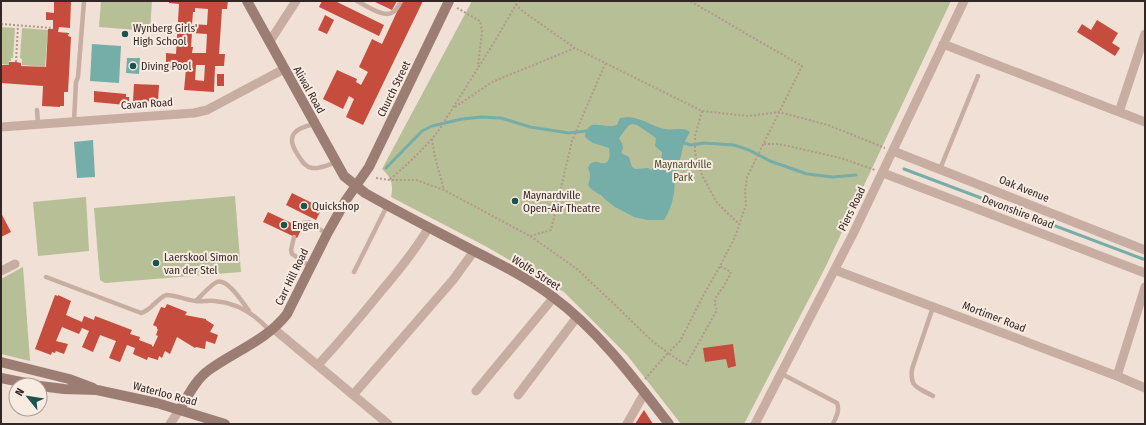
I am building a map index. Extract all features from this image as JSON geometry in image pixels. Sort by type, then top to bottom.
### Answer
[{"type":"street","name":"Aliwal Road","points":[[247,1],[344,176],[356,186]]},
{"type":"street","points":[[269,41],[296,1]]},
{"type":"street","name":"Church Street","points":[[356,186],[369,168],[449,1]]},
{"type":"street","name":"Piers Road","points":[[755,424],[835,270],[890,150],[964,1]]},
{"type":"street","points":[[1119,112],[1145,34]]},
{"type":"street","points":[[943,44],[1145,122]]},
{"type":"street","name":"Cavan Road","points":[[1,127],[206,110],[284,69]]},
{"type":"street","name":"Oak Avenue","points":[[890,150],[1145,250]]},
{"type":"street","name":"Devonshire Road","points":[[880,171],[1145,273]]},
{"type":"street","name":"Wolfe Street","points":[[356,186],[387,206],[518,274],[554,297],[577,317],[604,345],[669,424]]},
{"type":"street","name":"Carr Hill Road","points":[[180,409],[197,383],[209,370],[273,330],[287,314],[327,234],[346,200],[356,186]]},
{"type":"street","points":[[318,365],[347,333],[401,267],[420,243],[429,227]]},
{"type":"street","points":[[353,395],[453,280],[474,251]]},
{"type":"street","points":[[1,271],[15,264]]},
{"type":"street","name":"Mortimer Road","points":[[835,270],[1117,376],[1145,388]]},
{"type":"street","points":[[1117,376],[1145,287]]},
{"type":"street","points":[[476,391],[554,297]]},
{"type":"street","points":[[518,395],[577,317]]},
{"type":"street","points":[[273,330],[318,365],[388,424]]},
{"type":"street","name":"Waterloo Road","points":[[1,362],[69,379],[97,390]]},
{"type":"street","name":"Waterloo Road","points":[[48,387],[97,390],[154,402],[225,424]]},
{"type":"street","points":[[627,424],[644,392]]},
{"type":"street","points":[[170,424],[180,409]]},
{"type":"lane","points":[[74,122],[76,82],[78,77],[84,1]]},
{"type":"lane","points":[[357,1],[386,15],[394,12],[401,1]]},
{"type":"lane","points":[[940,169],[978,76]]},
{"type":"lane","points":[[37,110],[38,124]]},
{"type":"lane","points":[[315,124],[302,128],[292,136],[292,144],[296,152],[302,162],[310,168],[321,168],[336,162]]},
{"type":"lane","points":[[354,272],[387,206]]},
{"type":"lane","points":[[299,227],[303,223],[309,222],[327,234]]},
{"type":"lane","points":[[294,237],[291,250],[292,254],[311,267]]},
{"type":"lane","points":[[46,276],[141,314],[161,297],[166,295],[196,301],[225,302],[243,309],[273,330]]},
{"type":"lane","points":[[196,301],[215,282],[219,281],[228,285],[251,314]]},
{"type":"lane","points":[[933,306],[912,369],[911,378],[915,386],[933,396]]},
{"type":"lane","points":[[782,374],[837,403],[838,413],[833,424]]},
{"type":"path","points":[[644,380],[680,341],[735,237],[746,205],[746,177],[759,154],[802,66],[690,1]]},
{"type":"path","points":[[517,2],[520,9],[575,48],[702,111],[748,116],[779,112],[828,125],[890,150]]},
{"type":"path","points":[[390,180],[410,162],[439,130],[454,108],[517,2]]},
{"type":"path","points":[[457,8],[480,21],[482,31],[478,68]]},
{"type":"path","points":[[1,24],[53,28]]},
{"type":"path","points":[[16,62],[18,25]]},
{"type":"path","points":[[454,108],[492,82],[575,48]]},
{"type":"path","points":[[530,236],[551,230],[572,141],[605,64]]},
{"type":"path","points":[[702,111],[695,136],[695,153],[702,175],[717,203],[739,224]]},
{"type":"path","points":[[432,139],[435,157],[444,190]]},
{"type":"path","points":[[764,144],[779,144],[841,158],[880,171]]},
{"type":"path","points":[[376,178],[390,180],[416,180],[444,190],[530,236],[577,269],[651,340],[686,365],[717,310],[714,304],[715,298],[723,288],[731,272],[720,266]]},
{"type":"green space","points":[[101,1],[152,1],[150,31],[99,27]]},
{"type":"green space","name":"Maynardville Park","points":[[472,1],[951,1],[824,270],[744,424],[681,424],[627,355],[564,292],[487,247],[391,197],[391,182],[388,175],[382,169]]},
{"type":"green space","points":[[1,27],[15,28],[13,58],[9,61],[9,65],[1,64]]},
{"type":"green space","points":[[22,28],[48,30],[45,67],[22,65],[22,59],[20,58]]},
{"type":"green space","points":[[235,196],[241,272],[105,283],[100,280],[94,208]]},
{"type":"green space","points":[[86,197],[89,251],[38,256],[33,202]]},
{"type":"green space","points":[[23,267],[30,361],[1,354],[1,279]]},
{"type":"water","points":[[92,44],[121,46],[119,83],[90,81]]},
{"type":"water","name":"Diving Pool","points":[[127,58],[140,58],[139,74],[126,73]]},
{"type":"water","points":[[628,117],[643,120],[665,129],[684,129],[690,132],[684,143],[677,172],[674,177],[673,199],[664,220],[648,220],[634,217],[615,207],[591,189],[588,185],[590,172],[588,168],[591,163],[607,162],[610,153],[609,148],[588,140],[585,137],[586,132],[590,126],[593,125],[617,125],[620,118]],"holes":[[[629,125],[637,125],[656,138],[655,146],[662,152],[660,160],[651,170],[648,168],[635,169],[632,167],[629,157],[621,153],[623,147],[619,138]]]},
{"type":"water","points":[[93,140],[95,177],[77,178],[74,142]]},
{"type":"building","points":[[54,1],[71,1],[70,28],[59,27],[58,32],[69,33],[68,36],[71,37],[68,92],[64,92],[64,106],[60,107],[42,106],[43,86],[1,83],[1,65],[9,65],[9,62],[21,63],[21,66],[46,67],[48,29],[53,29],[53,20],[46,20],[46,12],[54,13]]},
{"type":"building","points":[[169,1],[228,1],[227,9],[222,9],[219,54],[225,54],[224,66],[215,66],[214,92],[184,90],[186,69],[166,68],[166,53],[176,54],[179,4],[169,3]],"holes":[[[195,8],[208,9],[207,25],[192,24],[193,12],[195,12]],[[192,33],[207,34],[206,53],[192,53],[193,47],[191,47]],[[196,65],[205,65],[204,81],[195,80]]]},
{"type":"building","points":[[322,1],[335,1],[384,25],[379,36],[319,7]]},
{"type":"building","points":[[373,1],[397,1],[392,10]]},
{"type":"building","points":[[402,1],[423,1],[363,125],[346,117],[354,99],[349,96],[343,109],[323,99],[337,70],[357,79],[356,82],[361,85],[368,72],[359,67],[372,39],[382,44]]},
{"type":"building","points":[[325,15],[334,20],[327,34],[318,30]]},
{"type":"building","points":[[1097,20],[1118,33],[1112,43],[1120,48],[1115,56],[1077,32],[1082,24],[1091,30]]},
{"type":"building","points":[[217,74],[224,74],[224,86],[217,86]]},
{"type":"building","points":[[134,84],[159,85],[158,102],[133,101]]},
{"type":"building","points":[[94,91],[126,94],[126,97],[129,97],[129,101],[126,101],[126,105],[94,102]]},
{"type":"building","name":"Quickshop","points":[[292,193],[322,208],[316,220],[286,205]]},
{"type":"building","points":[[268,212],[302,228],[297,238],[263,222]]},
{"type":"building","points":[[1,213],[11,232],[1,237]]},
{"type":"building","points":[[55,295],[71,301],[66,315],[82,322],[84,316],[94,320],[95,316],[132,330],[130,334],[140,337],[139,340],[152,345],[153,347],[158,336],[156,335],[158,329],[153,325],[161,307],[165,308],[167,304],[187,312],[185,315],[206,319],[214,325],[210,332],[218,335],[215,344],[206,341],[205,349],[195,348],[177,337],[170,354],[165,351],[162,358],[159,356],[158,360],[148,357],[147,360],[133,354],[135,348],[127,345],[120,362],[109,358],[116,341],[100,335],[93,352],[82,347],[89,331],[82,328],[79,334],[62,327],[56,341],[68,344],[64,354],[56,351],[55,353],[52,352],[51,355],[35,349]]},
{"type":"building","points":[[733,344],[736,366],[728,368],[726,359],[705,362],[703,348]]},
{"type":"building","points":[[644,410],[653,424],[635,424]]},
{"type":"waterway","points":[[386,168],[422,131],[432,126],[462,119],[481,117],[501,118],[530,127],[569,133],[586,131]]},
{"type":"waterway","points":[[684,143],[691,145],[704,143],[734,145],[749,150],[770,161],[807,174],[833,177],[856,175]]},
{"type":"waterway","points":[[904,169],[1143,259]]},
{"type":"place","name":"Wynberg Girls' High School","points":[[125,34]]},
{"type":"place","name":"Diving Pool","points":[[133,66]]},
{"type":"place","name":"Maynardville Open-Air Theatre","points":[[515,201]]},
{"type":"place","name":"Quickshop","points":[[304,206]]},
{"type":"place","name":"Engen","points":[[284,225]]},
{"type":"place","name":"Laerskool Simon van der Stel","points":[[156,263]]}]
